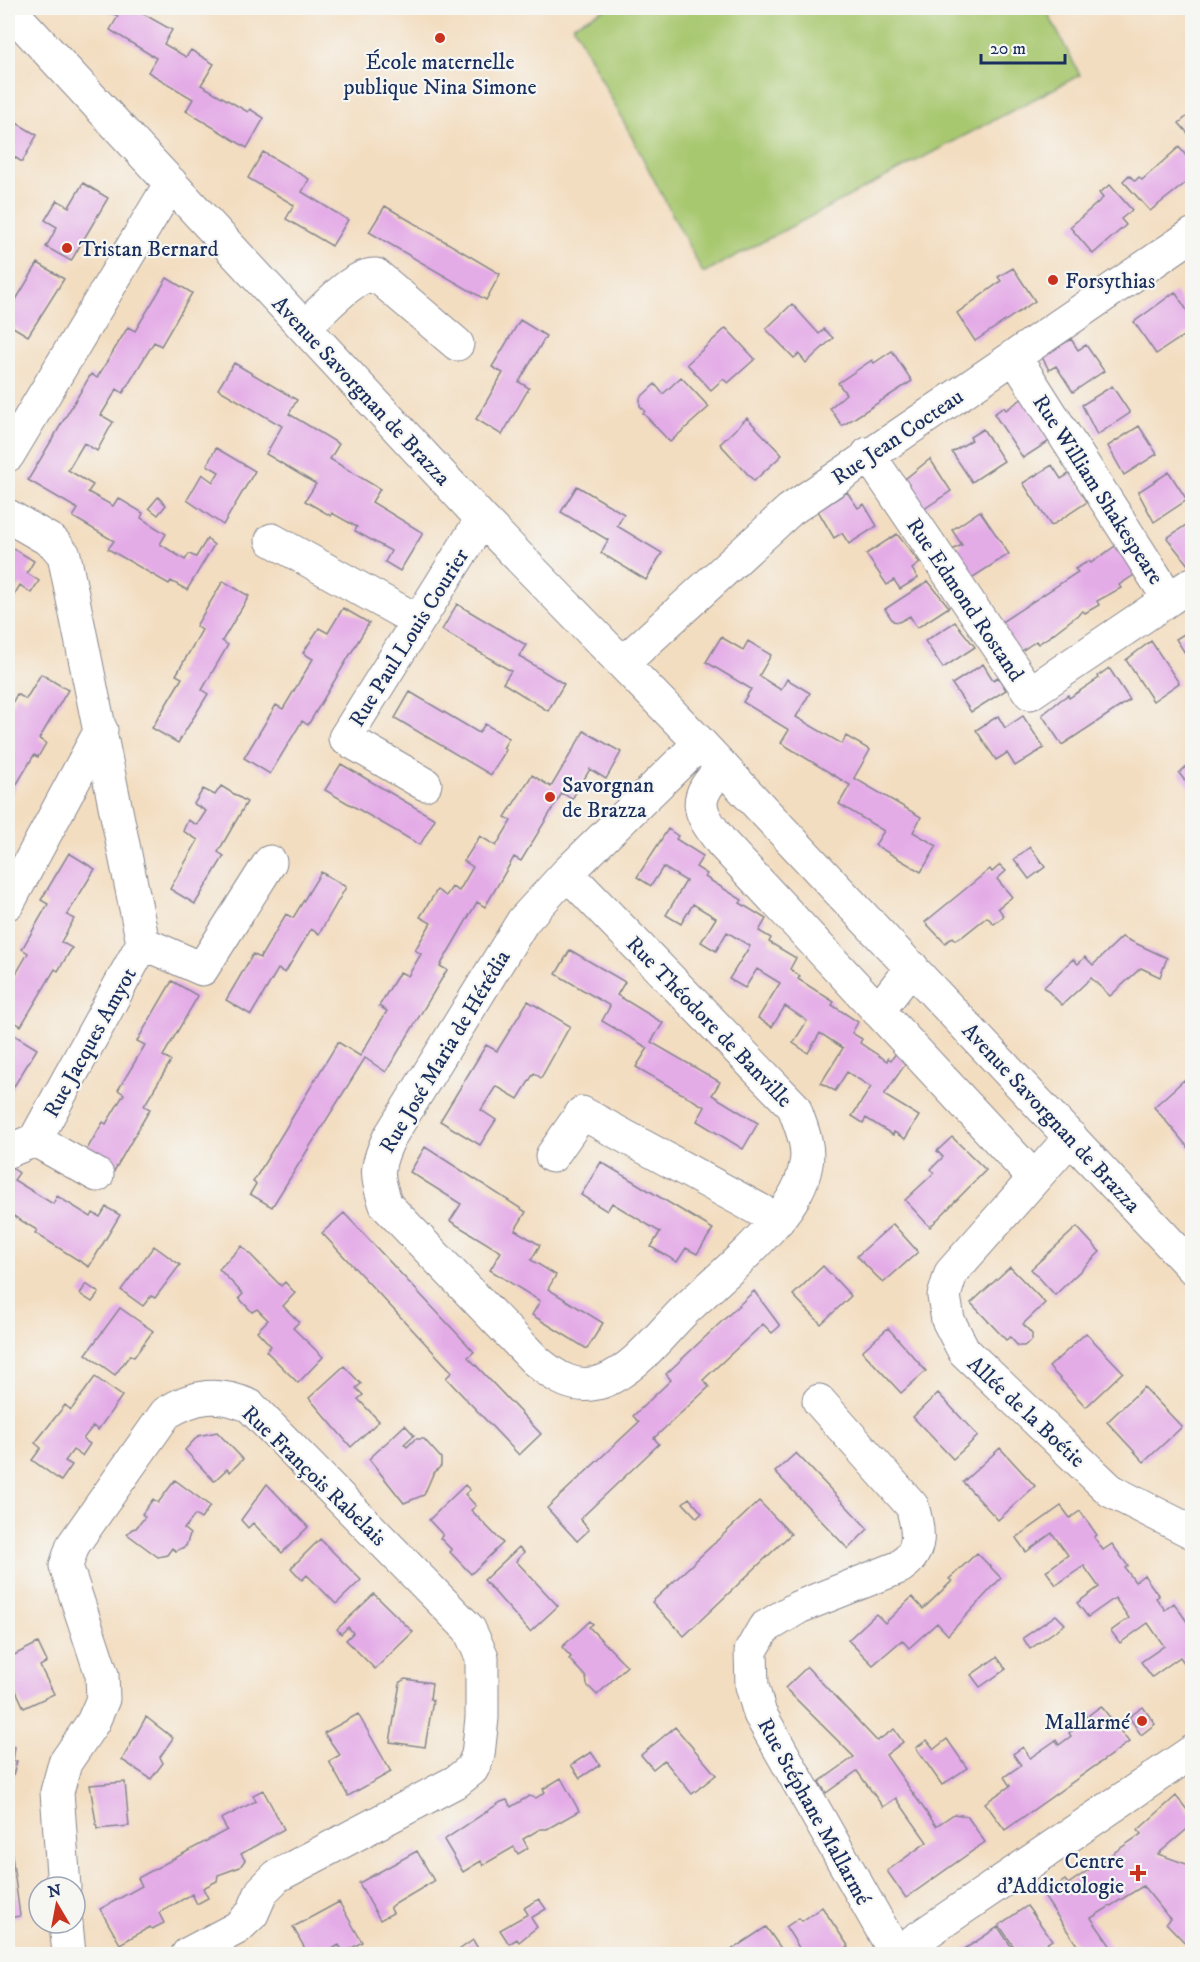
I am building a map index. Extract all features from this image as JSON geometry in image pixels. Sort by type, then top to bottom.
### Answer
[{"type":"street","name":"Avenue Savorgnan de Brazza","points":[[8,8],[482,519],[723,767],[1192,1268]]},
{"type":"street","points":[[8,455],[171,183]]},
{"type":"street","name":"Rue Jean Cocteau","points":[[623,663],[790,510],[868,454],[1192,235]]},
{"type":"street","points":[[304,327],[352,283],[365,274],[376,274],[457,344]]},
{"type":"street","name":"Rue William Shakespeare","points":[[1014,356],[1181,591]]},
{"type":"street","name":"Rue Edmond Rostand","points":[[868,454],[1030,693],[1181,591]]},
{"type":"street","name":"Rue Jacques Amyot","points":[[8,516],[53,542],[64,555],[143,943],[21,1146],[97,1175]]},
{"type":"street","name":"Rue Paul Louis Courier","points":[[425,784],[345,738],[482,519]]},
{"type":"street","points":[[272,540],[418,621]]},
{"type":"street","points":[[8,903],[101,730]]},
{"type":"street","name":"Rue José Maria de Hérédia","points":[[579,1386],[555,1377],[386,1205],[377,1177],[378,1161],[389,1138],[523,921],[567,873],[700,743]]},
{"type":"street","points":[[723,767],[704,787],[700,802],[705,821],[722,843],[1034,1178]]},
{"type":"street","name":"Rue Jacques Amyot","points":[[143,943],[202,969],[270,862]]},
{"type":"street","name":"Rue Théodore de Banville","points":[[567,873],[794,1107],[805,1138],[807,1163],[797,1191],[778,1220],[628,1367],[604,1381],[579,1386]]},
{"type":"street","points":[[878,1011],[912,967]]},
{"type":"street","points":[[552,1156],[582,1113],[778,1220]]},
{"type":"street","name":"Allée de la Boétie","points":[[1071,1137],[951,1273],[944,1296],[948,1320],[964,1351],[1111,1491],[1192,1532]]},
{"type":"street","name":"Rue François Rabelais","points":[[63,1875],[57,1792],[65,1763],[93,1722],[103,1699],[102,1675],[66,1566],[73,1545],[166,1413],[187,1400],[214,1397],[235,1399],[250,1406],[469,1629],[482,1657],[482,1718],[478,1755],[472,1769],[457,1781],[278,1876],[262,1892],[252,1914],[237,1928],[188,1954]]},
{"type":"street","name":"Rue Stéphane Mallarmé","points":[[819,1401],[912,1506],[917,1524],[918,1544],[912,1559],[900,1567],[799,1607],[764,1628],[752,1651],[752,1686],[760,1714],[896,1954]]},
{"type":"street","points":[[896,1954],[1189,1761]]},
{"type":"street","points":[[67,1935],[69,1954]]},
{"type":"green space","points":[[607,8],[1045,8],[1080,75],[703,273],[573,25]]},
{"type":"building","points":[[102,8],[133,8],[172,30],[164,44],[186,57],[191,50],[214,64],[201,85],[248,112],[250,109],[264,118],[247,148],[186,111],[193,99],[148,72],[156,58],[110,30],[118,16]]},
{"type":"building","points":[[1190,114],[1192,116],[1192,138],[1179,123]]},
{"type":"building","points":[[8,118],[37,135],[22,162],[8,153]]},
{"type":"building","points":[[1179,147],[1192,163],[1192,178],[1150,211],[1123,181],[1129,175],[1135,181],[1139,177],[1142,180]]},
{"type":"building","points":[[263,152],[309,179],[302,192],[348,220],[332,246],[286,219],[294,205],[248,178]]},
{"type":"building","points":[[83,183],[108,198],[71,261],[46,247],[57,227],[45,220],[57,200],[69,207]]},
{"type":"building","points":[[1110,185],[1132,210],[1121,219],[1126,225],[1093,254],[1070,227],[1103,198],[1099,193]]},
{"type":"building","points":[[385,206],[500,274],[486,300],[369,232]]},
{"type":"building","points":[[38,263],[64,279],[28,336],[8,324],[8,313]]},
{"type":"building","points":[[1013,268],[1035,301],[975,341],[957,313],[1001,281],[998,277]]},
{"type":"building","points":[[167,278],[192,293],[161,346],[154,342],[123,393],[117,389],[101,415],[113,422],[97,451],[84,443],[68,470],[93,485],[88,492],[113,506],[118,498],[143,513],[141,518],[166,534],[160,544],[185,560],[189,554],[196,557],[207,539],[214,545],[187,590],[171,581],[169,584],[108,549],[114,541],[73,517],[78,509],[28,480],[91,374],[97,378],[128,327],[135,331]]},
{"type":"building","points":[[1175,292],[1192,318],[1192,330],[1156,354],[1134,322]]},
{"type":"building","points":[[792,304],[819,334],[824,329],[833,338],[806,363],[799,354],[794,358],[766,329]]},
{"type":"building","points":[[520,320],[546,336],[519,382],[529,388],[502,435],[476,419],[503,373],[492,367]]},
{"type":"building","points":[[726,328],[755,359],[728,383],[723,379],[711,390],[687,364]]},
{"type":"building","points":[[1071,339],[1078,350],[1086,345],[1104,371],[1073,392],[1056,366],[1049,370],[1042,357]]},
{"type":"building","points":[[892,351],[912,381],[842,426],[830,408],[846,394],[838,383],[872,360],[874,363]]},
{"type":"building","points":[[234,363],[297,400],[289,414],[339,444],[330,459],[380,489],[372,502],[423,533],[400,571],[385,562],[391,551],[355,531],[357,527],[305,501],[316,484],[266,454],[282,426],[218,389]]},
{"type":"building","points":[[681,377],[709,407],[670,442],[643,413],[645,411],[640,406],[640,398],[655,384],[663,394]]},
{"type":"building","points":[[1112,386],[1130,413],[1097,435],[1082,405]]},
{"type":"building","points":[[1023,398],[1051,440],[1023,458],[994,414],[1004,407],[1006,410]]},
{"type":"building","points":[[747,418],[782,455],[754,481],[720,444]]},
{"type":"building","points":[[1139,426],[1157,454],[1124,475],[1108,446]]},
{"type":"building","points":[[983,429],[1004,461],[972,482],[952,452],[972,440],[970,437]]},
{"type":"building","points":[[216,448],[255,471],[223,525],[187,500],[202,474],[213,482],[219,472],[207,465]]},
{"type":"building","points":[[930,459],[951,491],[924,509],[905,479]]},
{"type":"building","points":[[1052,465],[1061,479],[1072,472],[1090,500],[1051,526],[1023,483]]},
{"type":"building","points":[[1169,472],[1187,500],[1154,522],[1138,492]]},
{"type":"building","points":[[577,486],[624,514],[617,526],[662,553],[646,580],[601,553],[608,540],[561,512]]},
{"type":"building","points":[[847,492],[858,508],[864,504],[877,526],[849,544],[842,533],[834,538],[818,511]]},
{"type":"building","points":[[158,497],[166,505],[158,515],[149,508]]},
{"type":"building","points":[[980,511],[1009,554],[970,579],[952,550],[962,545],[952,530]]},
{"type":"building","points":[[1192,521],[1192,562],[1188,565],[1167,538]]},
{"type":"building","points":[[897,534],[920,563],[912,569],[918,578],[900,589],[894,580],[887,585],[866,554]]},
{"type":"building","points":[[1118,544],[1137,573],[1119,585],[1121,588],[1097,601],[1099,605],[1085,613],[1083,611],[1049,637],[1038,644],[1036,641],[1019,653],[1000,623],[1078,572],[1075,569],[1089,561],[1091,563]]},
{"type":"building","points":[[11,547],[34,561],[27,573],[39,581],[31,593],[20,585],[8,605],[8,554]]},
{"type":"building","points":[[223,581],[249,596],[222,641],[228,645],[202,690],[208,694],[178,743],[152,728],[182,678],[176,675],[202,630],[196,626]]},
{"type":"building","points":[[928,581],[949,607],[917,628],[910,616],[899,622],[893,621],[885,609]]},
{"type":"building","points":[[457,604],[526,645],[519,656],[564,684],[548,711],[503,683],[511,671],[442,630]]},
{"type":"building","points":[[343,608],[369,623],[308,725],[302,721],[270,774],[244,758],[276,705],[283,709],[313,659],[303,653],[319,628],[328,633]]},
{"type":"building","points":[[955,622],[975,647],[943,668],[925,641]]},
{"type":"building","points":[[1192,629],[1192,664],[1176,639]]},
{"type":"building","points":[[721,637],[743,650],[748,641],[771,655],[759,676],[781,690],[787,679],[810,693],[796,717],[842,744],[846,736],[870,750],[854,778],[921,817],[913,832],[937,846],[921,872],[875,845],[884,831],[839,804],[850,785],[781,743],[789,730],[743,702],[751,689],[706,662]]},
{"type":"building","points":[[1151,641],[1179,683],[1153,701],[1126,660]]},
{"type":"building","points":[[983,664],[993,680],[998,677],[1006,690],[971,712],[952,684]]},
{"type":"building","points":[[1109,668],[1130,700],[1062,745],[1042,715],[1068,695],[1069,698],[1099,678],[1098,676]]},
{"type":"building","points":[[41,674],[68,690],[39,739],[46,743],[38,757],[34,755],[8,799],[8,711],[17,694],[26,699]]},
{"type":"building","points":[[410,692],[479,733],[485,724],[509,738],[503,748],[506,750],[491,775],[395,718]]},
{"type":"building","points":[[998,716],[1005,728],[1023,716],[1044,748],[1015,766],[1007,753],[996,760],[976,730]]},
{"type":"building","points":[[584,731],[621,752],[606,779],[590,769],[572,799],[562,793],[521,861],[514,857],[485,907],[477,902],[440,966],[447,970],[386,1072],[365,1058],[272,1207],[250,1194],[256,1184],[253,1182],[338,1042],[360,1056],[387,1011],[379,1006],[400,972],[408,976],[421,954],[415,950],[431,923],[420,917],[437,890],[446,896],[452,887],[459,891],[473,867],[464,861],[480,836],[496,846],[511,821],[505,817],[532,775],[551,787]]},
{"type":"building","points":[[1192,761],[1192,790],[1179,773]]},
{"type":"building","points":[[341,764],[435,819],[420,845],[325,790]]},
{"type":"building","points":[[221,786],[247,802],[218,852],[224,856],[195,904],[170,889],[198,840],[183,831],[188,820],[197,825],[206,811],[194,804],[203,789],[215,795]]},
{"type":"building","points":[[668,829],[678,836],[676,839],[703,856],[696,867],[707,874],[705,877],[742,900],[740,903],[766,919],[759,931],[771,938],[769,942],[796,958],[790,969],[800,976],[798,979],[834,1002],[832,1005],[858,1022],[852,1033],[862,1039],[860,1043],[887,1061],[888,1058],[891,1060],[897,1052],[906,1063],[884,1095],[919,1116],[905,1139],[894,1132],[893,1135],[866,1118],[863,1123],[852,1116],[871,1087],[847,1072],[835,1091],[821,1083],[843,1048],[820,1033],[808,1053],[793,1043],[807,1021],[785,1006],[772,1027],[758,1018],[780,983],[757,969],[745,988],[729,979],[750,946],[727,932],[716,951],[701,942],[716,918],[693,904],[681,924],[666,915],[686,881],[663,867],[651,886],[637,877]]},
{"type":"building","points":[[1030,847],[1045,867],[1029,879],[1014,859]]},
{"type":"building","points":[[69,853],[95,869],[67,915],[74,919],[61,942],[72,948],[58,971],[55,969],[21,1026],[8,1018],[8,988],[28,953],[22,949],[48,904],[41,900]]},
{"type":"building","points":[[1000,865],[1006,871],[997,879],[1012,897],[998,908],[1004,916],[994,924],[987,917],[963,936],[955,940],[953,937],[945,943],[925,922],[990,869],[992,872]]},
{"type":"building","points":[[321,872],[346,887],[319,934],[311,929],[285,973],[278,969],[251,1015],[226,1000],[253,954],[260,958],[286,914],[293,918]]},
{"type":"building","points":[[1122,937],[1167,958],[1160,977],[1141,968],[1110,996],[1091,978],[1062,1005],[1044,987],[1073,959],[1078,964],[1085,957],[1093,965]]},
{"type":"building","points":[[570,950],[625,982],[617,995],[663,1023],[651,1042],[720,1082],[712,1095],[758,1123],[743,1149],[697,1121],[705,1107],[636,1067],[648,1048],[602,1021],[610,1006],[556,974]]},
{"type":"building","points":[[172,981],[198,996],[163,1056],[171,1061],[144,1106],[150,1109],[113,1173],[83,1156],[103,1122],[106,1124],[124,1094],[118,1090],[145,1045],[137,1041]]},
{"type":"building","points":[[528,1001],[570,1026],[541,1078],[534,1073],[518,1099],[496,1086],[481,1110],[496,1120],[480,1145],[440,1121],[486,1045],[497,1051]]},
{"type":"building","points":[[11,1033],[37,1049],[8,1096],[8,1038]]},
{"type":"building","points":[[1184,1080],[1192,1089],[1191,1151],[1154,1107]]},
{"type":"building","points":[[952,1137],[986,1170],[930,1227],[905,1200],[934,1173],[931,1169],[943,1157],[937,1151]]},
{"type":"building","points":[[425,1147],[526,1212],[515,1230],[540,1245],[531,1260],[556,1275],[548,1289],[603,1323],[587,1349],[532,1315],[540,1301],[490,1270],[501,1252],[450,1221],[461,1204],[410,1172]]},
{"type":"building","points":[[601,1162],[713,1229],[697,1254],[686,1248],[677,1262],[651,1247],[660,1232],[612,1203],[607,1211],[581,1195]]},
{"type":"building","points":[[8,1165],[19,1173],[14,1180],[53,1204],[57,1196],[91,1217],[93,1213],[100,1217],[106,1207],[120,1215],[89,1267],[35,1233],[37,1230],[12,1215],[8,1222]]},
{"type":"building","points":[[344,1213],[466,1343],[474,1352],[468,1357],[541,1434],[519,1455],[446,1378],[452,1372],[322,1233]]},
{"type":"building","points":[[893,1224],[918,1252],[883,1283],[857,1256]]},
{"type":"building","points":[[1077,1227],[1100,1252],[1055,1295],[1031,1269]]},
{"type":"building","points":[[154,1246],[180,1265],[155,1298],[151,1296],[143,1306],[121,1290]]},
{"type":"building","points":[[242,1246],[281,1286],[285,1282],[295,1293],[283,1306],[299,1322],[293,1328],[323,1357],[298,1383],[266,1351],[271,1346],[257,1331],[268,1320],[257,1309],[252,1312],[239,1298],[243,1294],[219,1269]]},
{"type":"building","points":[[823,1266],[851,1296],[821,1324],[793,1295]]},
{"type":"building","points":[[1010,1267],[1045,1303],[1023,1324],[1032,1334],[1032,1340],[1024,1346],[1018,1346],[1010,1337],[1006,1340],[971,1303]]},
{"type":"building","points":[[86,1284],[99,1293],[92,1302],[80,1294]]},
{"type":"building","points":[[754,1291],[780,1326],[772,1333],[763,1324],[703,1380],[709,1387],[654,1438],[659,1444],[580,1519],[589,1530],[577,1541],[547,1508],[639,1422],[633,1416],[671,1380],[666,1374]]},
{"type":"building","points":[[120,1308],[153,1331],[134,1357],[130,1355],[115,1375],[86,1354]]},
{"type":"building","points":[[888,1328],[926,1371],[901,1393],[862,1351]]},
{"type":"building","points":[[1086,1333],[1123,1372],[1086,1407],[1049,1367]]},
{"type":"building","points":[[344,1366],[361,1384],[356,1388],[363,1395],[358,1399],[379,1421],[351,1447],[309,1398]]},
{"type":"building","points":[[95,1377],[122,1396],[98,1430],[93,1426],[83,1439],[90,1444],[82,1456],[73,1450],[65,1461],[72,1465],[61,1481],[32,1460],[41,1448],[35,1443],[65,1405],[71,1410]]},
{"type":"building","points":[[1144,1387],[1182,1427],[1144,1462],[1107,1422]]},
{"type":"building","points":[[938,1393],[978,1436],[953,1459],[913,1417]]},
{"type":"building","points":[[405,1425],[414,1435],[404,1444],[407,1447],[415,1439],[424,1439],[441,1458],[441,1466],[433,1474],[424,1495],[404,1503],[369,1459]]},
{"type":"building","points":[[217,1432],[243,1459],[230,1472],[227,1469],[214,1481],[185,1450],[198,1436]]},
{"type":"building","points":[[1000,1448],[1035,1486],[998,1520],[963,1482]]},
{"type":"building","points":[[796,1453],[868,1529],[848,1549],[775,1472]]},
{"type":"building","points":[[175,1480],[210,1506],[201,1519],[195,1515],[184,1529],[190,1534],[186,1546],[176,1551],[172,1548],[167,1555],[158,1557],[127,1534],[136,1528],[145,1517],[142,1514],[153,1499],[158,1503]]},
{"type":"building","points":[[267,1484],[308,1527],[282,1553],[253,1523],[248,1528],[241,1520]]},
{"type":"building","points":[[465,1485],[470,1490],[465,1494],[476,1506],[471,1510],[503,1543],[471,1574],[450,1552],[452,1550],[440,1538],[443,1535],[429,1520]]},
{"type":"building","points":[[689,1498],[702,1513],[697,1518],[683,1503]]},
{"type":"building","points":[[759,1501],[791,1534],[684,1636],[652,1602]]},
{"type":"building","points":[[1061,1506],[1070,1518],[1080,1511],[1097,1535],[1094,1537],[1103,1550],[1112,1544],[1128,1566],[1125,1568],[1135,1582],[1144,1575],[1159,1596],[1156,1598],[1165,1610],[1174,1603],[1190,1626],[1188,1628],[1192,1634],[1192,1674],[1180,1657],[1152,1677],[1141,1662],[1164,1646],[1148,1623],[1120,1643],[1111,1631],[1129,1618],[1115,1598],[1088,1617],[1077,1603],[1099,1587],[1084,1566],[1056,1585],[1046,1571],[1068,1555],[1052,1533],[1026,1552],[1016,1538]]},
{"type":"building","points":[[320,1539],[361,1580],[336,1604],[307,1575],[302,1580],[291,1568]]},
{"type":"building","points":[[519,1547],[524,1552],[516,1561],[558,1606],[530,1632],[484,1580]]},
{"type":"building","points":[[977,1553],[1001,1578],[948,1635],[937,1623],[909,1648],[902,1640],[873,1665],[848,1640],[876,1614],[885,1623],[912,1597],[923,1609],[952,1581],[949,1579]]},
{"type":"building","points":[[374,1594],[413,1632],[375,1669],[346,1640],[353,1633],[348,1627],[341,1634],[337,1629]]},
{"type":"building","points":[[1056,1615],[1065,1624],[1030,1649],[1023,1638]]},
{"type":"building","points":[[590,1621],[593,1624],[589,1627],[627,1666],[597,1695],[587,1685],[586,1677],[569,1659],[571,1657],[562,1647]]},
{"type":"building","points":[[38,1643],[47,1662],[40,1666],[54,1694],[24,1708],[8,1673],[8,1658]]},
{"type":"building","points":[[997,1657],[1006,1669],[980,1687],[971,1675]]},
{"type":"building","points":[[807,1667],[877,1741],[894,1729],[903,1742],[886,1755],[936,1826],[954,1814],[967,1816],[985,1842],[906,1898],[887,1871],[927,1842],[896,1798],[883,1807],[857,1771],[826,1793],[819,1782],[854,1757],[785,1688]]},
{"type":"building","points":[[405,1679],[432,1683],[430,1699],[433,1700],[425,1747],[390,1742],[400,1683]]},
{"type":"building","points":[[1101,1706],[1129,1742],[1005,1830],[985,1803],[1010,1786],[1004,1777],[1021,1765],[1013,1754],[1023,1747],[1030,1758],[1056,1740],[1059,1745],[1071,1736],[1069,1733],[1083,1723],[1081,1721],[1086,1716],[1094,1727],[1096,1725],[1089,1715]]},
{"type":"building","name":"Mallarmé","points":[[1143,1707],[1155,1724],[1141,1735],[1129,1717]]},
{"type":"building","points":[[358,1714],[391,1772],[348,1796],[329,1761],[340,1755],[324,1733]]},
{"type":"building","points":[[146,1717],[173,1738],[160,1757],[163,1763],[151,1779],[122,1760]]},
{"type":"building","points":[[675,1727],[716,1775],[692,1794],[664,1760],[653,1769],[641,1755]]},
{"type":"building","points":[[947,1739],[967,1768],[942,1785],[916,1748],[927,1740],[934,1749]]},
{"type":"building","points":[[8,1746],[15,1747],[13,1761],[17,1761],[9,1789]]},
{"type":"building","points":[[591,1752],[600,1765],[580,1778],[571,1765]]},
{"type":"building","points":[[561,1778],[579,1811],[523,1839],[528,1848],[518,1854],[514,1847],[483,1865],[481,1861],[463,1872],[444,1840],[501,1802],[507,1800],[511,1807],[529,1796],[536,1798],[545,1792],[543,1789]]},
{"type":"building","points":[[125,1782],[129,1826],[97,1829],[90,1785]]},
{"type":"building","points":[[263,1790],[284,1829],[241,1854],[245,1860],[240,1867],[218,1875],[217,1881],[203,1888],[208,1898],[197,1904],[192,1894],[159,1913],[164,1923],[152,1929],[150,1927],[120,1944],[100,1909],[142,1886],[138,1878],[227,1830],[221,1819],[256,1801],[253,1795]]},
{"type":"building","name":"Centre d'Addictologie","points":[[1176,1796],[1192,1816],[1192,1825],[1158,1854],[1192,1866],[1192,1950],[1166,1923],[1170,1919],[1143,1886],[1091,1918],[1116,1954],[1083,1954],[1043,1895],[1065,1880],[1068,1884],[1141,1834],[1138,1830]]},
{"type":"building","points":[[8,1834],[20,1916],[8,1918]]},
{"type":"building","points":[[417,1851],[434,1881],[390,1907],[393,1913],[380,1920],[359,1883]]},
{"type":"building","points":[[539,1899],[546,1909],[531,1918],[537,1927],[519,1942],[517,1939],[509,1944],[500,1930],[528,1914],[524,1908]]},
{"type":"building","points":[[339,1902],[362,1942],[344,1953],[339,1945],[322,1954],[308,1954],[293,1927]]},
{"type":"building","points":[[1027,1906],[1052,1940],[1037,1950],[1039,1954],[1019,1954],[999,1925]]},
{"type":"building","points":[[822,1907],[849,1947],[837,1954],[815,1954],[812,1951],[803,1954],[786,1927],[799,1918],[802,1921]]},
{"type":"building","points":[[766,1927],[785,1954],[725,1954]]},
{"type":"building","points":[[998,1927],[1013,1949],[1006,1954],[957,1954]]},
{"type":"building","points":[[473,1940],[480,1952],[461,1954],[459,1950]]},
{"type":"place","name":"École maternelle publique Nina Simone","points":[[440,38]]},
{"type":"place","name":"Tristan Bernard","points":[[67,248]]},
{"type":"place","name":"Forsythias","points":[[1053,280]]},
{"type":"place","name":"Savorgnan de Brazza","points":[[550,797]]},
{"type":"place","name":"Mallarmé","points":[[1142,1721]]},
{"type":"place","name":"Centre d'Addictologie","points":[[1138,1873]]}]
